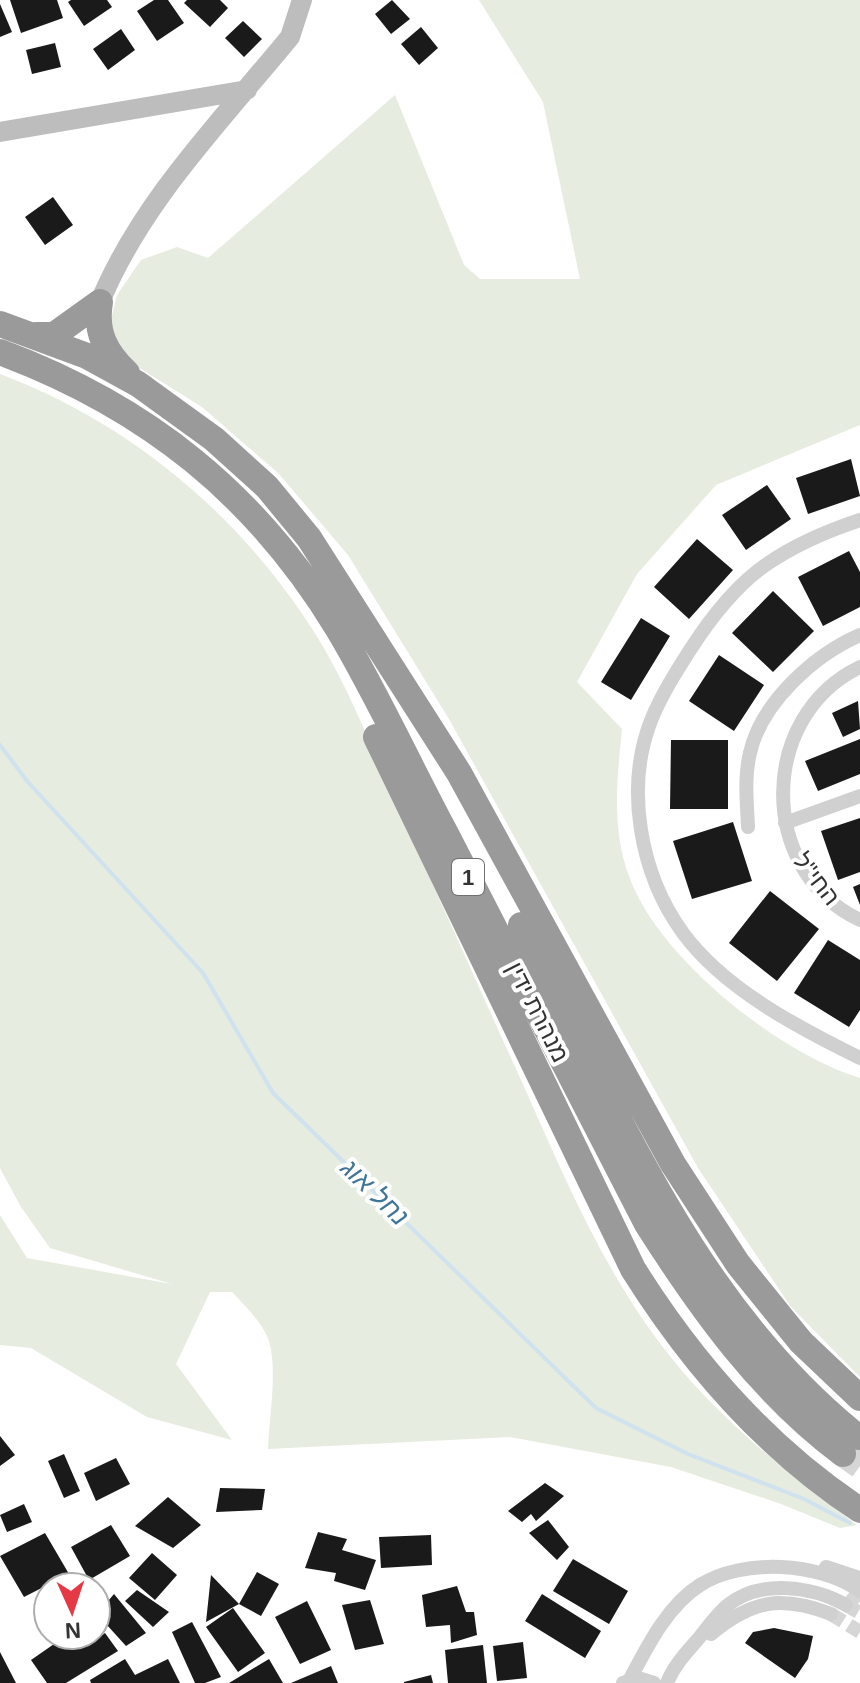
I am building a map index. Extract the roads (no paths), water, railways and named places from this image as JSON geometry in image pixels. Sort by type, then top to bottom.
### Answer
[{"type":"highway","points":[[36,335],[54,335],[100,302]]},
{"type":"highway","points":[[100,302],[96,322],[102,341],[138,384]]},
{"type":"highway","name":"1","points":[[0,324],[87,356],[138,384],[214,439],[267,487],[309,538],[380,651]]},
{"type":"highway","name":"1","points":[[0,352],[81,386],[160,432],[228,490],[274,539]]},
{"type":"highway","points":[[274,539],[312,600],[633,1269],[680,1337],[766,1437],[799,1468],[860,1510]]},
{"type":"highway","name":"מנהרת ידין","points":[[274,539],[338,629],[386,716],[647,1224],[697,1303],[790,1412],[851,1445],[755,1339],[675,1222],[380,651]]},
{"type":"highway","points":[[380,651],[459,773],[673,1164],[738,1264],[801,1342],[860,1398]]},
{"type":"street","points":[[100,302],[116,261],[139,226],[290,37],[302,0]]},
{"type":"street","points":[[0,132],[247,90]]},
{"type":"street","points":[[860,520],[808,540],[764,566],[703,630],[651,720],[640,767],[638,804],[648,863],[668,910],[683,934],[722,973],[758,999],[860,1058]]},
{"type":"street","points":[[748,827],[746,784],[750,752],[758,731],[796,680],[843,643],[860,635]]},
{"type":"street","name":"החי\"ל","points":[[860,667],[827,690],[799,723],[783,768],[785,823],[794,851],[816,886],[843,912],[860,920]]},
{"type":"street","points":[[785,823],[860,796]]},
{"type":"street","points":[[654,1683],[627,1681],[660,1627],[699,1585],[730,1573],[818,1565],[860,1578]]},
{"type":"street","points":[[783,1569],[824,1575],[851,1597]]},
{"type":"street","points":[[667,1683],[680,1660],[728,1605],[757,1585],[812,1581],[851,1597]]},
{"type":"street","points":[[680,1660],[745,1609],[772,1602],[793,1603],[831,1614]]},
{"type":"waterway","name":"נחל אוג","points":[[0,745],[27,781],[203,973],[273,1093],[596,1408],[688,1454],[804,1499],[850,1523]]},
{"type":"tunnel","points":[[843,1454],[860,1466]]},
{"type":"tunnel","points":[[848,1594],[860,1603]]},
{"type":"tunnel","points":[[846,1605],[860,1613]]},
{"type":"tunnel","points":[[831,1614],[860,1632]]}]
